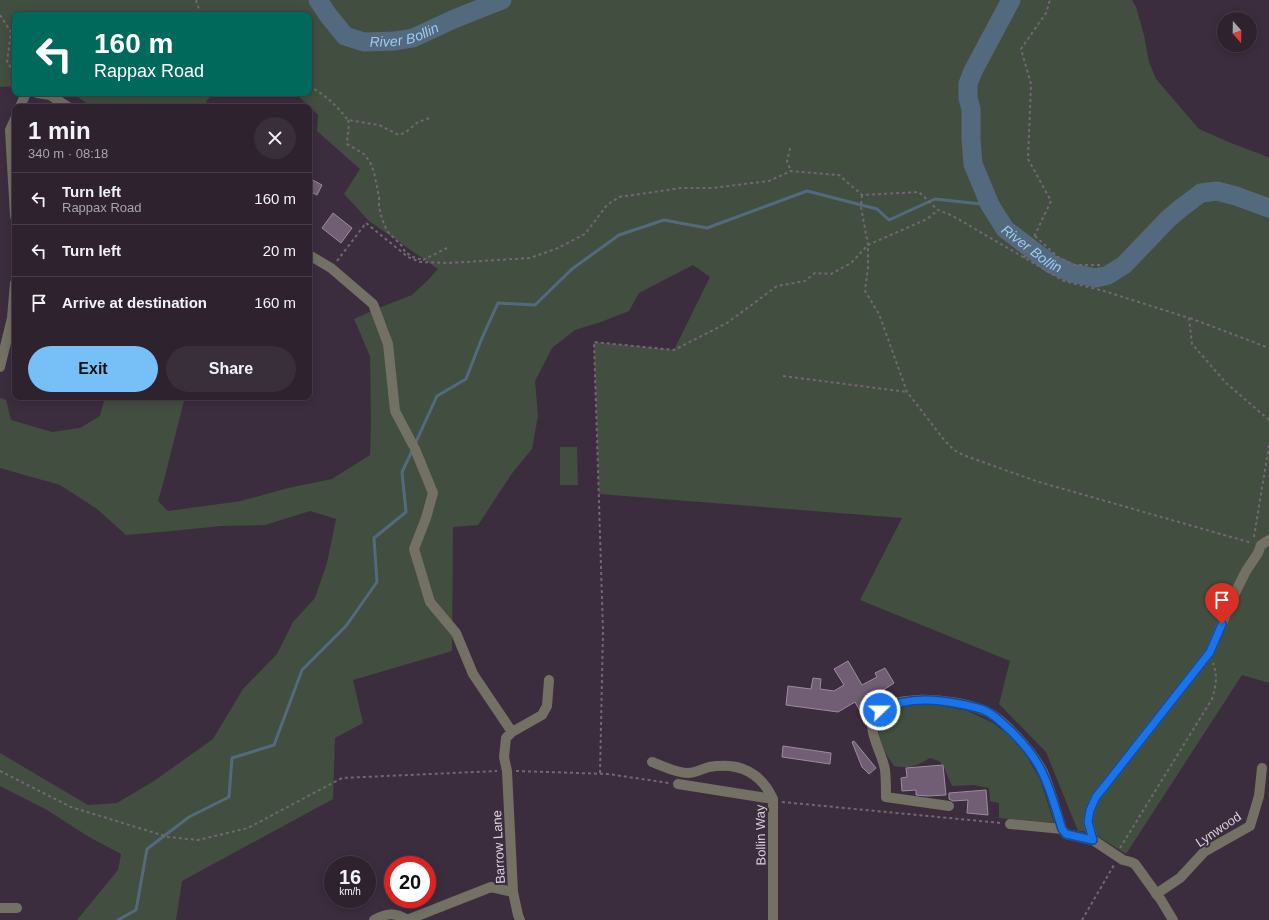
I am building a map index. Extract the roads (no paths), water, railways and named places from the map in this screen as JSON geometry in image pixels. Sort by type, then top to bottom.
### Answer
[{"type":"street","points":[[53,96],[64,104]]},
{"type":"street","points":[[12,126],[10,130],[12,164]]},
{"type":"street","points":[[312,257],[331,268],[373,304],[388,344],[395,411],[414,447],[433,493],[426,518],[414,549],[430,602],[456,633],[473,674],[512,732],[542,715],[547,706],[549,680]]},
{"type":"street","points":[[0,367],[12,318]]},
{"type":"street","points":[[1093,840],[1088,822],[1090,810],[1096,797],[1210,652],[1234,595],[1252,560],[1258,553],[1261,543]]},
{"type":"street","points":[[950,806],[886,797],[885,770],[874,736],[872,724],[874,717],[880,710],[892,704],[904,701],[927,700],[940,701],[983,710],[996,717],[1017,737],[1031,754],[1042,771],[1062,829],[1066,834],[1093,840],[1123,860],[1135,864],[1173,920]]},
{"type":"street","name":"Barrow Lane","points":[[512,732],[506,738],[504,757],[507,771],[513,892],[520,920]]},
{"type":"street","points":[[652,762],[688,773],[719,766],[733,766],[742,768],[751,772],[763,782],[769,790],[773,800]]},
{"type":"street","name":"Lynwood","points":[[1156,894],[1180,878],[1204,852],[1250,826],[1259,796],[1262,768]]},
{"type":"street","name":"Bollin Way","points":[[678,784],[773,800],[774,920]]},
{"type":"street","points":[[1010,824],[1062,829]]},
{"type":"street","points":[[374,920],[379,917],[394,914],[400,915],[407,920],[491,887],[513,892]]},
{"type":"street","points":[[0,908],[18,908]]},
{"type":"waterway","name":"River Bollin","points":[[318,0],[345,36],[364,42],[395,41],[413,38],[454,19],[502,0]]},
{"type":"waterway","name":"River Bollin","points":[[1011,0],[973,71],[968,84],[968,98],[971,109],[973,164],[990,205],[1005,229],[1051,264],[1072,273],[1096,278],[1108,275],[1124,265],[1168,219],[1201,193],[1217,191],[1269,208]]},
{"type":"waterway","points":[[415,444],[437,396],[466,379],[498,303],[535,305],[572,269],[619,235],[664,220],[707,228],[807,191],[877,209],[889,220],[935,199],[990,205]]},
{"type":"waterway","points":[[118,920],[136,910],[147,849],[189,817],[229,797],[232,758],[274,745],[302,670],[346,626],[377,582],[374,538],[406,512],[402,472],[413,449]]}]
